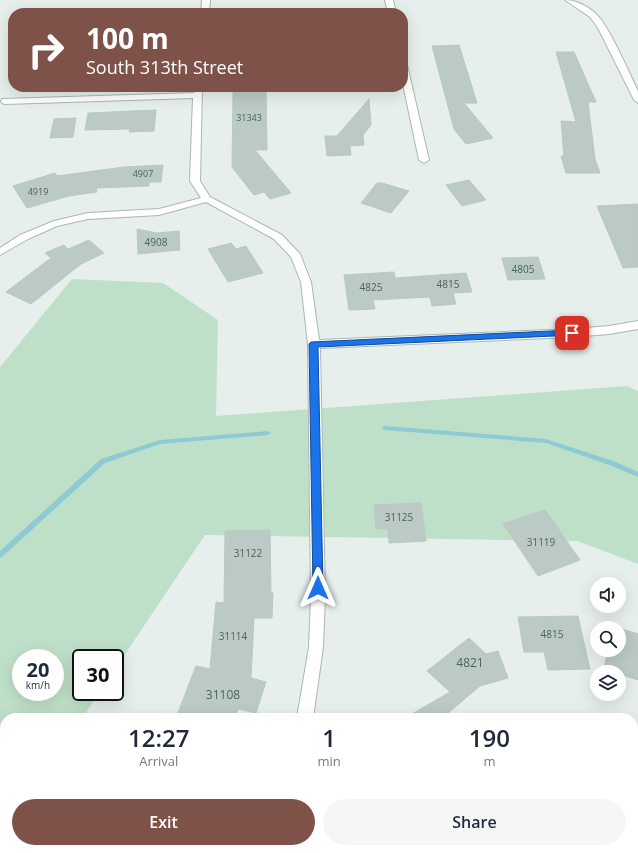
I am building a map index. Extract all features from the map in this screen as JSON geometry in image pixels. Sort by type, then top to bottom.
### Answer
[{"type":"street","points":[[569,0],[592,15],[602,28],[638,100]]},
{"type":"street","points":[[408,88],[424,160]]},
{"type":"street","points":[[5,101],[179,92]]},
{"type":"street","points":[[198,92],[195,181],[207,198],[278,237],[296,256],[306,282],[314,344],[318,543],[316,646],[306,713]]},
{"type":"street","points":[[0,252],[24,237],[54,224],[88,216],[159,212],[207,198]]},
{"type":"street","points":[[314,344],[572,333],[609,330],[638,325]]},
{"type":"green space","points":[[72,279],[163,283],[218,320],[216,416],[627,386],[638,391],[638,564],[577,541],[205,535],[124,656],[124,649],[72,649],[72,701],[94,701],[85,713],[0,713],[0,367]]},
{"type":"building","points":[[459,45],[477,103],[464,103],[493,138],[466,144],[454,129],[432,46]]},
{"type":"building","points":[[556,52],[574,52],[596,102],[588,102],[595,159],[600,173],[566,173],[561,156],[564,156],[561,121],[576,122]]},
{"type":"building","points":[[233,92],[266,92],[267,150],[255,150],[291,193],[270,199],[264,192],[254,195],[232,167]]},
{"type":"building","points":[[369,99],[371,125],[363,135],[364,145],[350,146],[351,155],[327,156],[325,136],[337,136]]},
{"type":"building","points":[[156,110],[154,131],[129,132],[130,129],[85,130],[88,113]]},
{"type":"building","points":[[76,118],[73,137],[50,138],[54,119]]},
{"type":"building","points":[[163,165],[161,182],[149,182],[149,186],[96,188],[97,192],[69,196],[27,208],[13,186],[55,173],[57,176],[124,167]]},
{"type":"building","points":[[469,180],[486,200],[462,206],[446,185]]},
{"type":"building","points":[[377,183],[382,183],[409,191],[391,213],[361,203]]},
{"type":"building","points":[[638,204],[638,267],[623,268],[597,206]]},
{"type":"building","points":[[137,229],[157,233],[179,231],[180,250],[138,254]]},
{"type":"building","points":[[89,240],[104,253],[81,264],[31,304],[6,292],[51,258],[45,253],[64,245],[68,249]]},
{"type":"building","points":[[231,243],[236,249],[246,246],[263,273],[228,282],[208,249]]},
{"type":"building","points":[[538,257],[545,279],[508,280],[502,258]]},
{"type":"building","points":[[394,272],[395,278],[466,273],[472,292],[453,293],[456,304],[432,306],[430,297],[373,300],[375,309],[349,310],[344,275]]},
{"type":"building","points":[[421,503],[426,541],[389,543],[388,528],[376,529],[374,505]]},
{"type":"building","points":[[545,510],[580,560],[538,576],[503,524]]},
{"type":"building","points":[[270,530],[271,593],[273,593],[272,618],[254,618],[251,678],[266,682],[256,713],[238,709],[237,713],[178,713],[196,666],[210,669],[216,602],[224,603],[225,531]]},
{"type":"building","points":[[578,616],[590,669],[548,670],[544,652],[524,652],[518,617]]},
{"type":"building","points":[[626,630],[638,634],[638,680],[626,676],[626,665],[605,665],[607,657],[626,657]]},
{"type":"building","points":[[469,638],[486,654],[498,651],[508,678],[480,686],[448,713],[414,713],[450,692],[427,671]]},
{"type":"waterway","points":[[385,428],[546,441],[614,464],[638,475]]},
{"type":"waterway","points":[[0,555],[103,461],[160,442],[268,433]]},
{"type":"route","points":[[318,588],[314,344],[572,333]]}]
